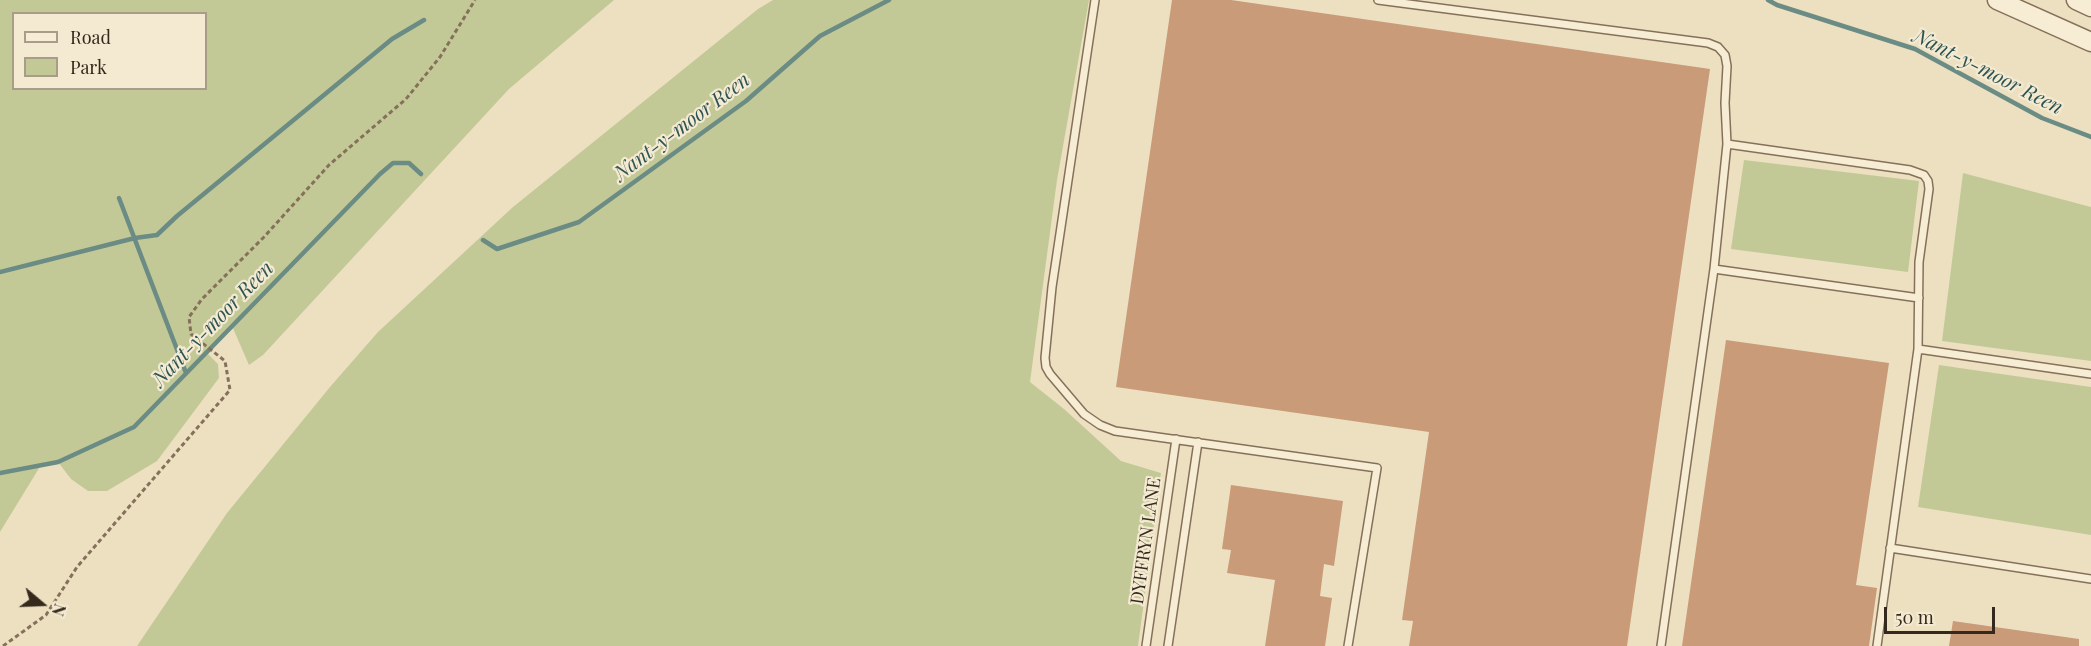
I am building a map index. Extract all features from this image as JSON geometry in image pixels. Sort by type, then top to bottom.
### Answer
[{"type":"street","points":[[1997,0],[2091,42]]},
{"type":"street","points":[[2076,0],[2091,7]]},
{"type":"lane","points":[[1095,0],[1052,287],[1046,367],[1084,414],[1115,431],[1377,468],[1348,646]]},
{"type":"lane","points":[[1378,0],[1708,43],[1718,47],[1725,55],[1727,144],[1714,269],[1661,646]]},
{"type":"lane","points":[[1727,144],[1910,170],[1924,175],[1929,189],[1919,262],[1918,349],[1877,646]]},
{"type":"lane","points":[[1714,269],[1919,298]]},
{"type":"lane","points":[[1918,349],[2091,374]]},
{"type":"lane","name":"DYFFRYN LANE","points":[[1146,646],[1176,439]]},
{"type":"lane","name":"DYFFRYN LANE","points":[[1168,646],[1198,442]]},
{"type":"lane","points":[[1890,548],[2091,579]]},
{"type":"path","points":[[3,646],[46,615],[77,567],[230,390],[225,361],[191,333],[189,317],[202,299],[264,237],[329,165],[406,99],[440,57],[475,0]]},
{"type":"green space","points":[[0,0],[614,0],[509,89],[263,355],[249,365],[232,326],[206,352],[218,364],[219,378],[157,461],[107,491],[88,491],[71,479],[58,462],[41,465],[0,532]]},
{"type":"green space","points":[[773,0],[1089,0],[1057,180],[1030,382],[1064,409],[1121,461],[1161,473],[1138,646],[137,646],[227,513],[378,332],[513,207],[758,9]]},
{"type":"green space","points":[[1744,160],[1919,181],[1908,272],[1731,249]]},
{"type":"green space","points":[[1963,173],[2091,207],[2091,361],[1942,341]]},
{"type":"green space","points":[[1939,365],[2091,387],[2091,535],[1918,507]]},
{"type":"building","points":[[1172,0],[1231,0],[1710,69],[1627,646],[1409,646],[1413,621],[1402,620],[1429,432],[1116,387]]},
{"type":"building","points":[[1726,340],[1889,363],[1856,585],[1877,588],[1869,646],[1682,646]]},
{"type":"building","points":[[1231,485],[1343,501],[1334,566],[1324,564],[1320,596],[1332,598],[1325,646],[1265,646],[1275,580],[1227,573],[1231,550],[1222,549]]},
{"type":"building","points":[[1953,621],[2079,639],[2079,646],[1949,646]]},
{"type":"waterway","name":"Nant-y-moor Reen","points":[[483,240],[497,249],[579,222],[746,101],[820,36],[889,0]]},
{"type":"waterway","name":"Nant-y-moor Reen","points":[[1768,0],[1777,5],[1915,49],[2042,118],[2091,137]]},
{"type":"waterway","points":[[0,272],[135,238],[157,235],[392,39],[424,20]]},
{"type":"waterway","name":"Nant-y-moor Reen","points":[[0,473],[58,462],[134,427],[380,174],[393,163],[409,163],[421,174]]},
{"type":"waterway","points":[[119,198],[186,373]]}]
